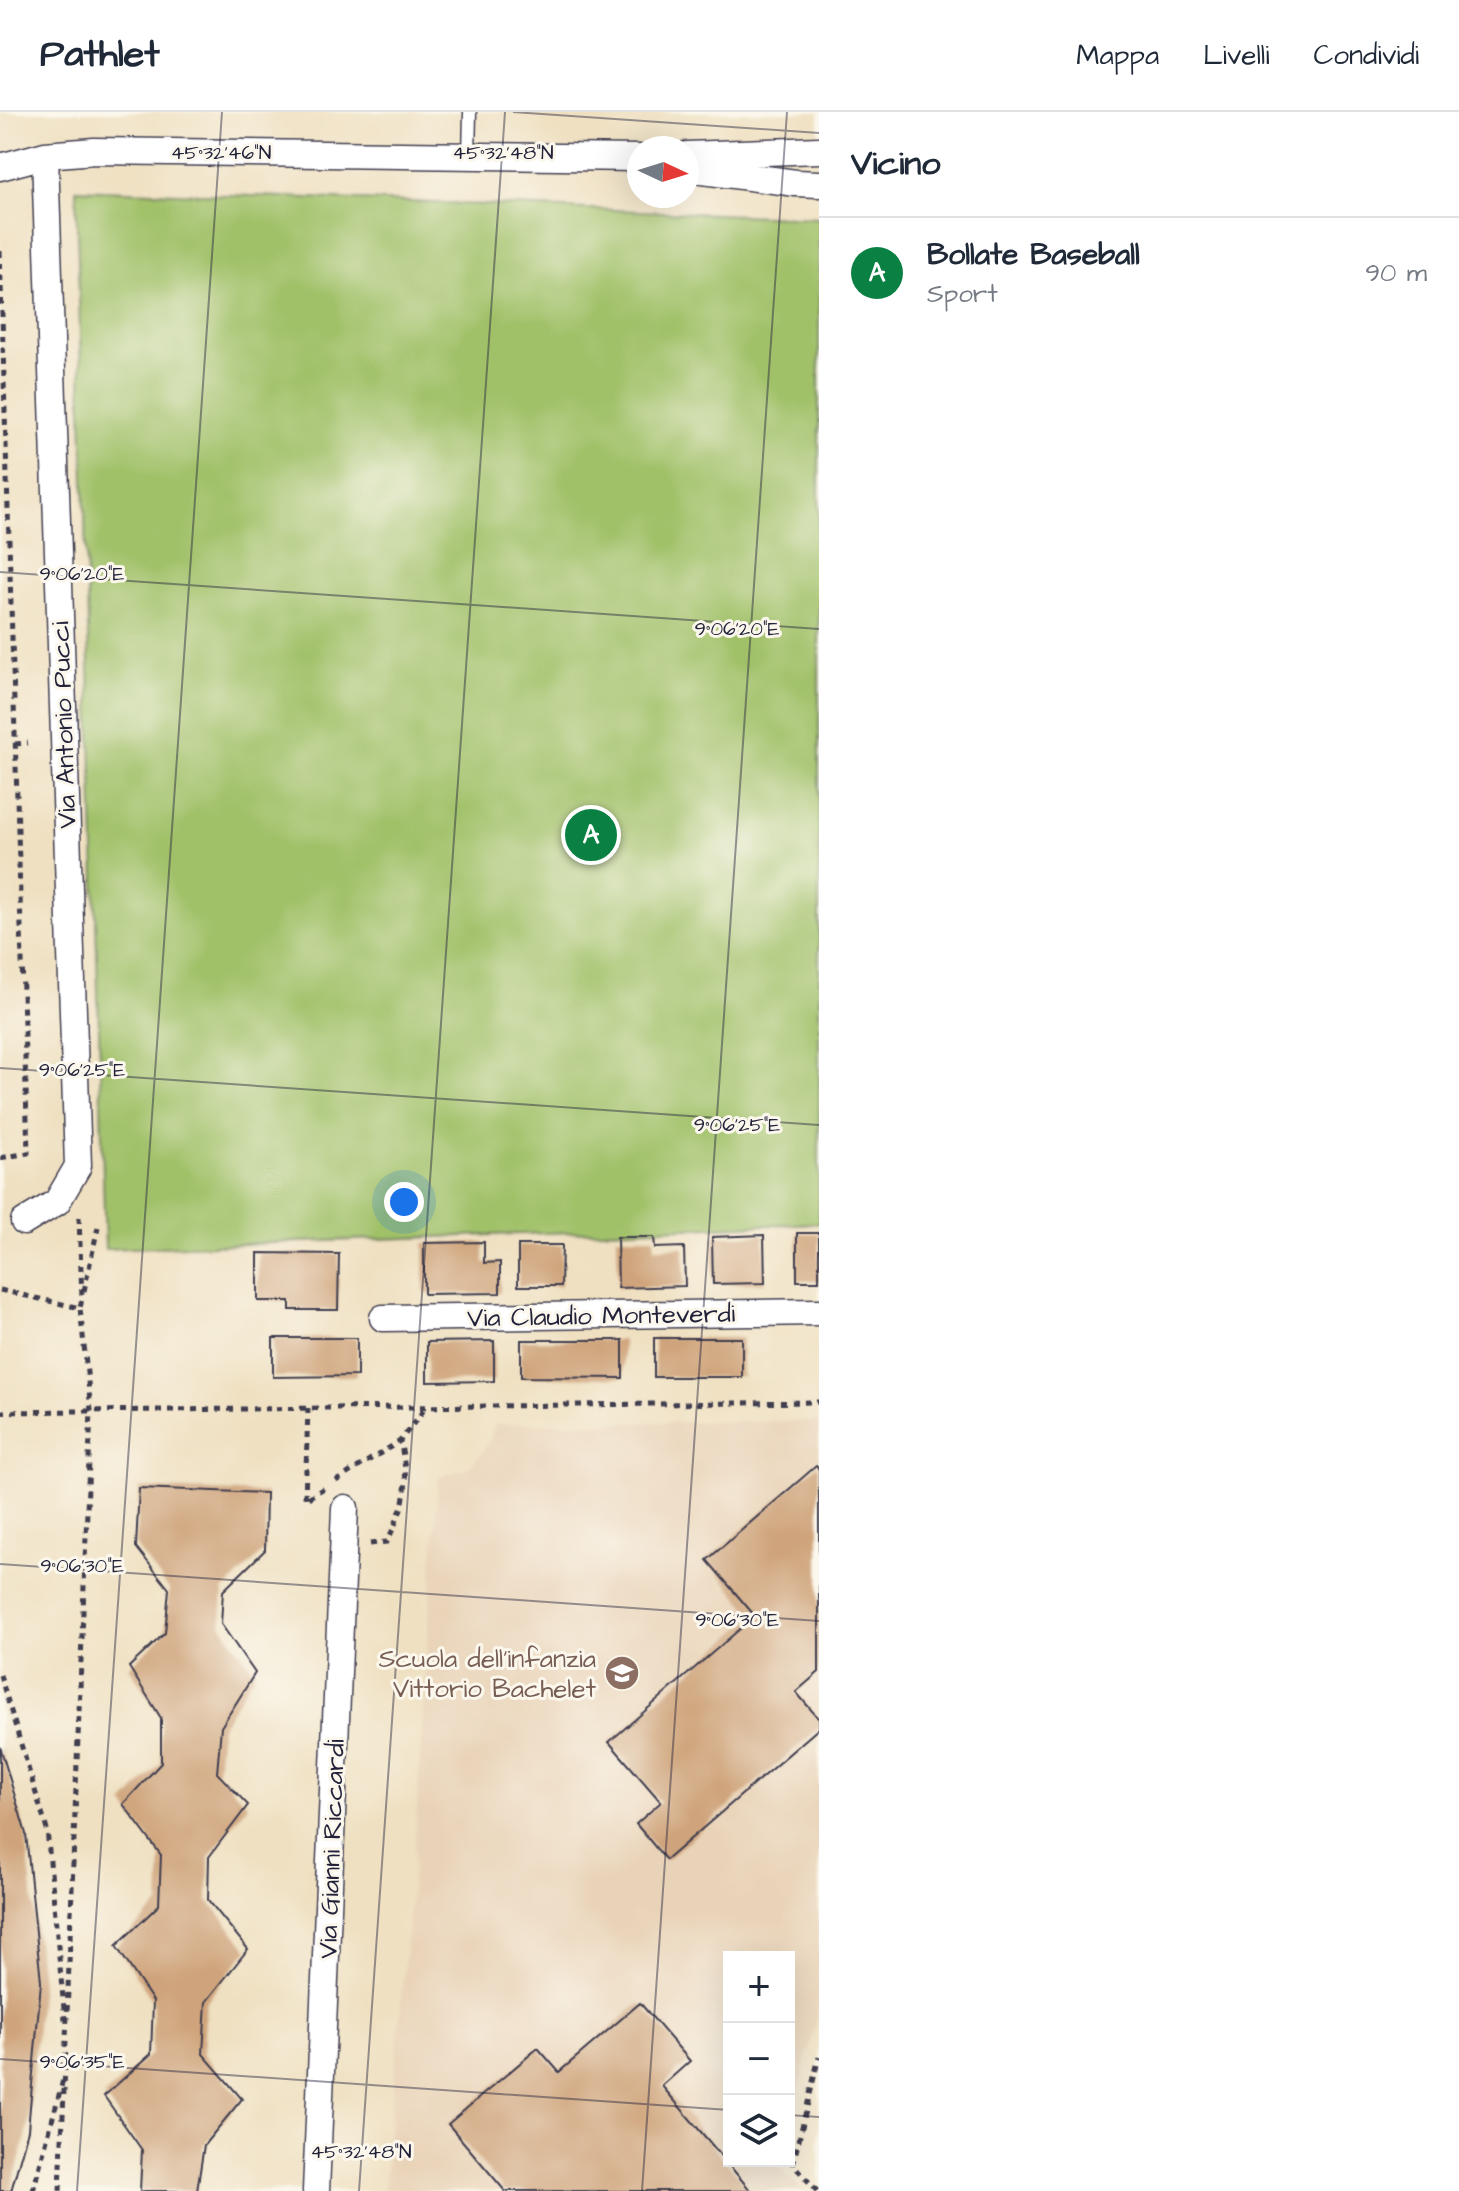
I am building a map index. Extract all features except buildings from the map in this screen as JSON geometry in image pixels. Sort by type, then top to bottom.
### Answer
[{"type":"street","points":[[699,155],[819,150]]},
{"type":"street","points":[[0,167],[45,155],[110,151],[627,160]]},
{"type":"street","name":"Via Antonio Pucci","points":[[24,1222],[57,1202],[78,1166],[45,155]]},
{"type":"street","points":[[699,171],[819,184]]},
{"type":"street","name":"Via Claudio Monteverdi","points":[[383,1318],[819,1312]]},
{"type":"street","name":"Via Gianni Riccardi","points":[[316,2191],[345,1508]]},
{"type":"lane","points":[[469,157],[470,112]]},
{"type":"path","points":[[0,251],[28,1153],[0,1158]]},
{"type":"path","points":[[15,744],[28,743]]},
{"type":"path","points":[[79,1211],[82,1299]]},
{"type":"path","points":[[60,2191],[91,1410],[80,1308],[98,1227]]},
{"type":"path","points":[[0,1290],[80,1308]]},
{"type":"path","points":[[0,1412],[819,1402]]},
{"type":"path","points":[[308,1408],[305,1500],[400,1441],[427,1406]]},
{"type":"path","points":[[344,1547],[387,1542],[401,1513],[407,1476],[400,1441]]},
{"type":"path","points":[[0,1675],[47,1830],[67,2040]]},
{"type":"path","points":[[817,2191],[793,2164],[819,2057]]},
{"type":"path","points":[[33,2191],[66,2070]]},
{"type":"shaded area","name":"Scuola dell'infanzia Vittorio Bachelet","points":[[819,1421],[819,2008],[795,2106],[795,1951],[723,1951],[723,2167],[780,2167],[802,2191],[384,2191],[413,1868],[438,1478],[467,1468],[480,1456],[495,1424]]},
{"type":"green space","points":[[76,189],[819,218],[819,1223],[105,1249]]},
{"type":"place","name":"Bollate Baseball","points":[[591,835]]},
{"type":"place","name":"Scuola dell'infanzia Vittorio Bachelet","points":[[622,1673]]}]
